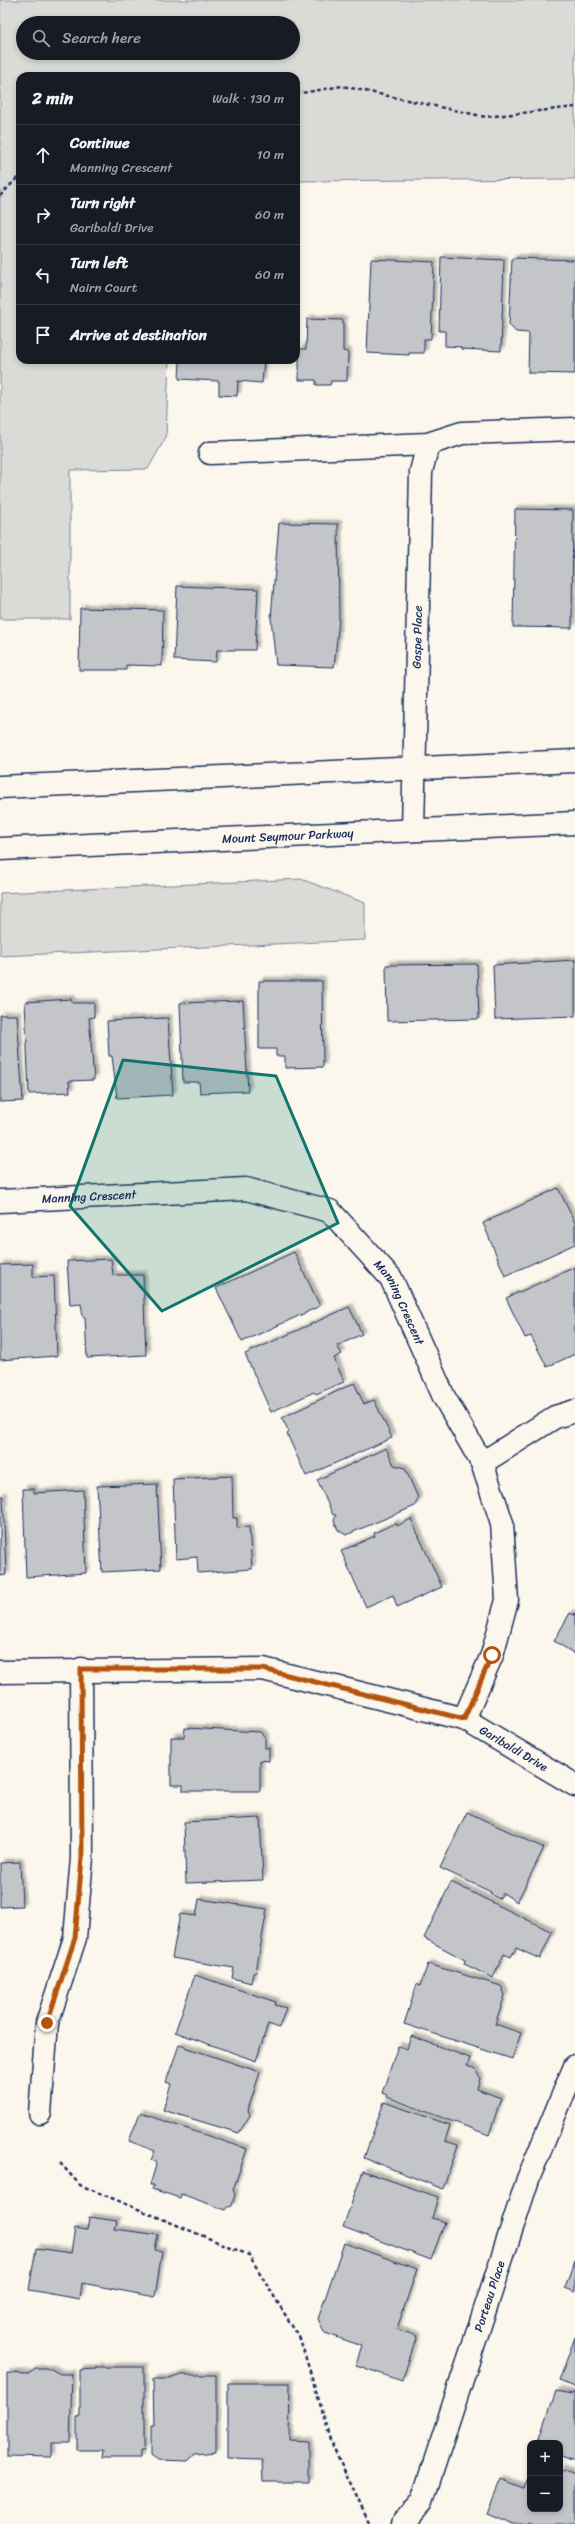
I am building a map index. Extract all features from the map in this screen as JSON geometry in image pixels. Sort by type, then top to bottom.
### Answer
[{"type":"street","points":[[210,453],[428,444],[462,433],[575,429]]},
{"type":"street","name":"Gaspe Place","points":[[413,830],[413,769],[421,472],[428,444]]},
{"type":"street","points":[[0,787],[575,761]]},
{"type":"street","name":"Mount Seymour Parkway","points":[[0,849],[575,822]]},
{"type":"street","name":"Manning Crescent","points":[[0,1201],[246,1188],[330,1210],[391,1278],[444,1397],[482,1463],[502,1523],[507,1600],[492,1655],[464,1719]]},
{"type":"street","points":[[482,1463],[555,1417],[575,1411]]},
{"type":"street","points":[[40,2113],[47,2023],[76,1931],[82,1858],[81,1669]]},
{"type":"street","name":"Garibaldi Drive","points":[[0,1672],[81,1669],[263,1669],[464,1719],[575,1785]]},
{"type":"street","name":"Porteau Place","points":[[402,2524],[422,2501],[528,2179],[575,2066]]},
{"type":"path","points":[[300,93],[342,86],[486,117],[575,108]]},
{"type":"path","points":[[0,196],[16,179]]},
{"type":"path","points":[[60,2163],[80,2185],[249,2255],[300,2339],[333,2446],[370,2524]]},
{"type":"highlighted area","points":[[123,1060],[276,1076],[338,1223],[162,1311],[70,1206]]},
{"type":"shaded area","points":[[0,0],[575,0],[575,179],[300,181],[300,72],[16,72],[16,364],[169,364],[166,437],[148,469],[70,470],[70,619],[0,619]]},
{"type":"shaded area","points":[[301,879],[365,903],[365,940],[0,956],[0,893]]},
{"type":"building","points":[[441,257],[504,260],[501,351],[461,349],[461,347],[445,346],[445,331],[439,331]]},
{"type":"building","points":[[512,258],[575,260],[575,374],[528,373],[529,333],[516,332],[509,325]]},
{"type":"building","points":[[371,259],[434,262],[431,339],[424,339],[424,353],[409,353],[409,355],[367,353]]},
{"type":"building","points":[[307,319],[343,320],[343,351],[348,352],[347,381],[331,381],[330,385],[316,385],[316,380],[299,380],[300,349],[306,349]]},
{"type":"building","points":[[180,364],[264,364],[262,383],[238,381],[237,396],[219,395],[219,381],[179,379]]},
{"type":"building","points":[[515,509],[573,510],[572,628],[513,627]]},
{"type":"building","points":[[279,523],[338,524],[339,619],[334,667],[276,665],[271,618]]},
{"type":"building","points":[[177,586],[258,589],[255,650],[217,650],[216,662],[174,660]]},
{"type":"building","points":[[80,608],[163,610],[162,666],[126,665],[126,670],[79,670]]},
{"type":"building","points":[[575,960],[575,1016],[495,1019],[493,965]]},
{"type":"building","points":[[477,964],[479,1019],[387,1021],[386,965]]},
{"type":"building","points":[[259,981],[322,981],[323,1067],[285,1068],[285,1056],[276,1056],[276,1049],[259,1049]]},
{"type":"building","points":[[71,999],[72,1003],[94,1003],[94,1017],[89,1018],[94,1080],[69,1081],[70,1092],[29,1094],[25,1002]]},
{"type":"building","points":[[243,1001],[248,1091],[200,1093],[199,1082],[183,1082],[180,1003]]},
{"type":"building","points":[[0,1015],[17,1015],[23,1101],[0,1102]]},
{"type":"building","points":[[168,1018],[173,1095],[117,1098],[112,1056],[109,1056],[107,1021]]},
{"type":"building","points":[[558,1188],[575,1223],[575,1244],[505,1276],[483,1223]]},
{"type":"building","points":[[294,1252],[320,1306],[242,1342],[216,1288]]},
{"type":"building","points":[[111,1259],[113,1275],[143,1275],[146,1355],[87,1358],[85,1317],[83,1317],[81,1304],[70,1305],[67,1261]]},
{"type":"building","points":[[33,1264],[33,1277],[54,1276],[57,1356],[0,1360],[0,1265]]},
{"type":"building","points":[[575,1267],[575,1354],[547,1367],[531,1336],[525,1338],[506,1298]]},
{"type":"building","points":[[349,1307],[362,1334],[337,1346],[342,1354],[334,1358],[344,1382],[316,1394],[314,1392],[271,1412],[245,1354]]},
{"type":"building","points":[[354,1383],[364,1404],[374,1400],[392,1438],[306,1476],[287,1434],[289,1432],[282,1418]]},
{"type":"building","points":[[386,1448],[394,1465],[405,1468],[418,1498],[415,1506],[346,1535],[338,1530],[334,1521],[336,1515],[333,1515],[317,1480]]},
{"type":"building","points":[[232,1476],[233,1518],[237,1518],[237,1528],[249,1527],[252,1569],[198,1573],[197,1557],[176,1559],[173,1479]]},
{"type":"building","points":[[157,1484],[161,1569],[102,1572],[97,1486]]},
{"type":"building","points":[[23,1489],[34,1489],[34,1493],[83,1490],[86,1573],[26,1577]]},
{"type":"building","points":[[0,1496],[3,1496],[6,1575],[0,1576]]},
{"type":"building","points":[[411,1519],[442,1587],[397,1607],[393,1595],[366,1607],[341,1551],[375,1536],[374,1533],[396,1523],[397,1526]]},
{"type":"building","points":[[570,1613],[574,1615],[575,1613],[575,1654],[554,1641]]},
{"type":"building","points":[[185,1728],[260,1732],[265,1737],[265,1748],[269,1748],[269,1761],[260,1760],[260,1791],[183,1791],[183,1785],[171,1785],[171,1737],[184,1737]]},
{"type":"building","points":[[467,1812],[544,1848],[517,1902],[503,1893],[499,1899],[490,1894],[491,1892],[440,1868]]},
{"type":"building","points":[[260,1818],[263,1880],[186,1883],[184,1822]]},
{"type":"building","points":[[20,1862],[22,1906],[0,1907],[0,1863]]},
{"type":"building","points":[[451,1882],[552,1932],[540,1959],[516,1948],[511,1957],[504,1954],[493,1978],[464,1964],[465,1960],[424,1938]]},
{"type":"building","points":[[199,1899],[267,1909],[256,1972],[253,1973],[251,1983],[232,1978],[234,1968],[172,1958],[180,1914],[196,1916]]},
{"type":"building","points":[[428,1964],[501,1986],[505,1995],[495,2024],[521,2033],[512,2059],[404,2024],[417,1984],[420,1986]]},
{"type":"building","points":[[195,1975],[276,2002],[275,2005],[286,2008],[279,2028],[268,2024],[256,2061],[175,2032]]},
{"type":"building","points":[[411,2036],[470,2058],[467,2066],[476,2069],[480,2078],[477,2089],[501,2098],[489,2135],[387,2097],[387,2095],[382,2093],[398,2046],[407,2049]]},
{"type":"building","points":[[179,2045],[260,2072],[248,2110],[250,2115],[239,2133],[163,2110],[171,2084],[166,2082]]},
{"type":"building","points":[[384,2102],[450,2125],[445,2141],[458,2145],[443,2189],[364,2158]]},
{"type":"building","points":[[140,2113],[247,2149],[233,2190],[235,2194],[232,2206],[228,2207],[226,2210],[181,2194],[180,2198],[152,2189],[154,2185],[150,2185],[157,2162],[151,2160],[155,2151],[129,2141]]},
{"type":"building","points":[[363,2171],[438,2197],[432,2218],[445,2222],[431,2260],[343,2227]]},
{"type":"building","points":[[89,2217],[117,2221],[115,2229],[158,2235],[155,2250],[162,2251],[155,2297],[82,2283],[80,2299],[29,2290],[36,2248],[71,2253],[75,2228],[87,2230]]},
{"type":"building","points":[[344,2243],[417,2269],[397,2329],[417,2336],[402,2381],[356,2365],[362,2346],[325,2333],[318,2319]]},
{"type":"building","points":[[575,2260],[575,2292],[565,2288]]},
{"type":"building","points":[[575,2337],[575,2387],[559,2381]]},
{"type":"building","points":[[96,2367],[144,2367],[144,2450],[140,2450],[140,2458],[102,2458],[103,2450],[77,2450],[77,2417],[80,2417],[80,2370],[96,2369]]},
{"type":"building","points":[[36,2369],[51,2369],[60,2374],[72,2374],[70,2442],[52,2442],[52,2457],[7,2456],[7,2373],[28,2374]]},
{"type":"building","points":[[181,2375],[216,2375],[216,2452],[195,2454],[188,2461],[158,2460],[151,2455],[151,2426],[154,2426],[153,2379],[169,2379]]},
{"type":"building","points":[[228,2383],[290,2383],[289,2440],[309,2441],[309,2482],[263,2482],[262,2460],[228,2459]]},
{"type":"building","points":[[556,2391],[573,2394],[575,2392],[575,2461],[563,2457],[563,2440],[539,2440]]},
{"type":"building","points":[[563,2469],[575,2474],[575,2524],[533,2524],[528,2522],[526,2524],[513,2524],[487,2513],[501,2479],[524,2488],[527,2480],[527,2512],[563,2512]]},
{"type":"route","points":[[47,2023],[75,1938],[82,1858],[81,1669],[263,1669],[464,1719],[492,1655]]}]
